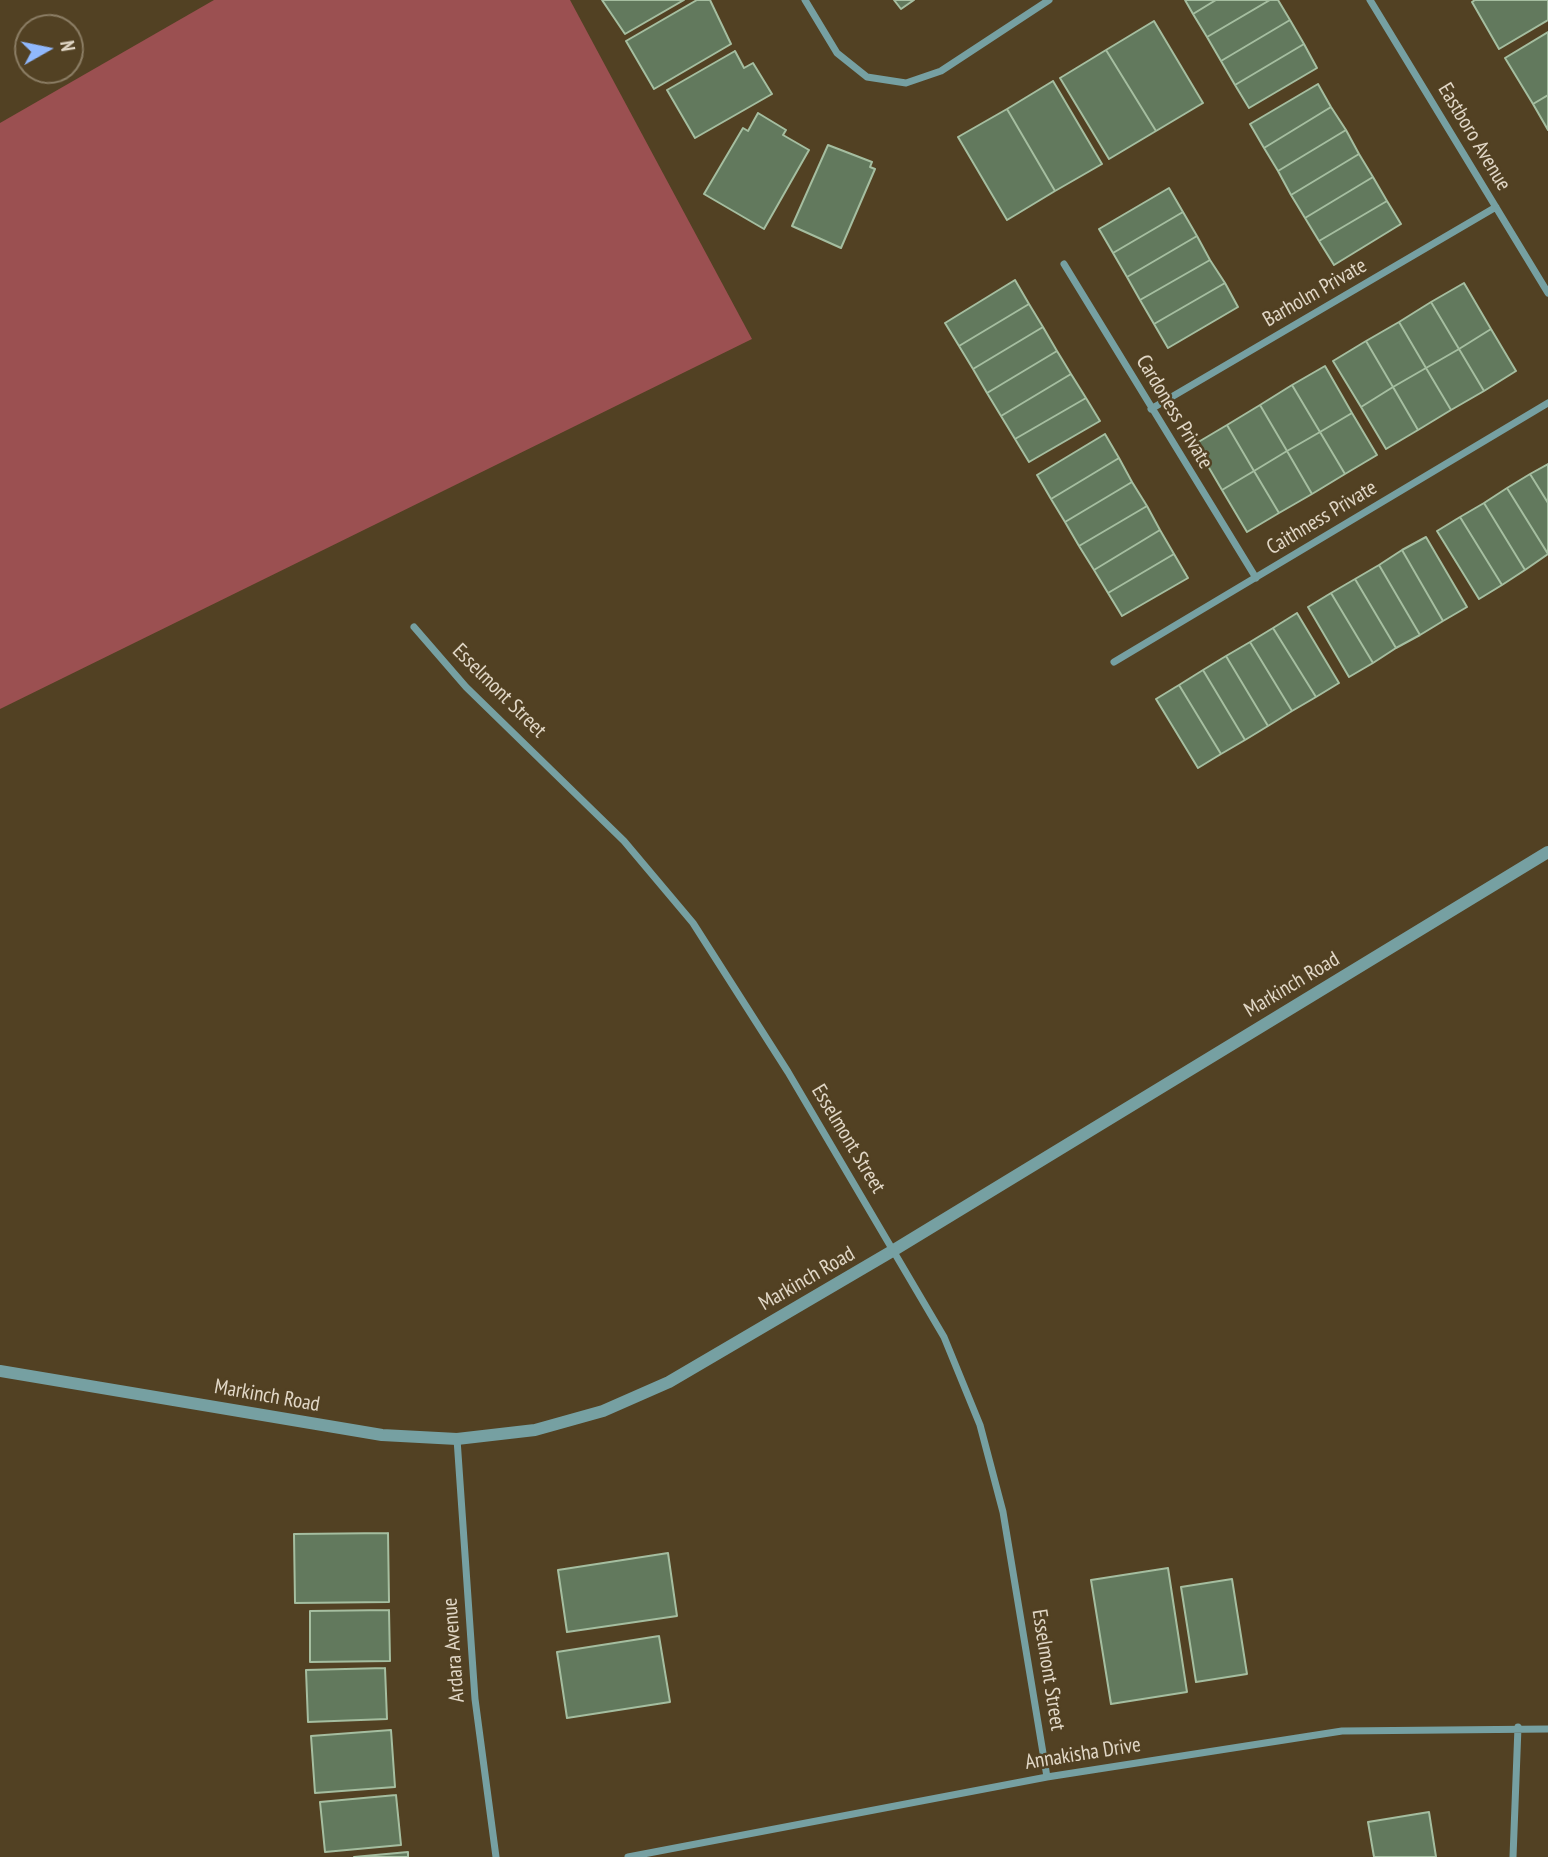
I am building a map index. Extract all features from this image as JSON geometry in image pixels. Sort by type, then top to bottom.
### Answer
[{"type":"street","points":[[805,0],[837,53],[867,77],[906,83],[941,71],[1049,0]]},
{"type":"street","name":"Eastboro Avenue","points":[[1370,0],[1548,293]]},
{"type":"street","name":"Barholm Private","points":[[1152,409],[1496,207]]},
{"type":"street","name":"Cardoness Private","points":[[1064,264],[1256,578]]},
{"type":"street","name":"Caithness Private","points":[[1114,663],[1548,402]]},
{"type":"street","name":"Esselmont Street","points":[[414,627],[466,687],[624,841],[693,923],[788,1072],[944,1337],[980,1425],[1003,1512],[1046,1777]]},
{"type":"street","name":"Markinch Road","points":[[0,1371],[382,1435],[457,1439],[535,1430],[614,1406],[669,1382],[894,1250],[1548,852]]},
{"type":"street","name":"Ardara Avenue","points":[[457,1439],[475,1699],[496,1857]]},
{"type":"street","points":[[1513,1857],[1518,1727]]},
{"type":"street","name":"Annakisha Drive","points":[[628,1857],[1046,1777],[1342,1731],[1518,1727],[1548,1729]]},
{"type":"shaded area","points":[[214,0],[570,0],[752,339],[0,709],[0,123],[68,84],[84,84],[84,75]]},
{"type":"building","points":[[602,0],[684,0],[625,34]]},
{"type":"building","points":[[697,0],[710,0],[731,44],[654,89],[626,41]]},
{"type":"building","points":[[894,0],[914,0],[901,9]]},
{"type":"building","points":[[1185,0],[1216,0],[1193,14]]},
{"type":"building","points":[[1216,0],[1270,0],[1207,37],[1193,14]]},
{"type":"building","points":[[1270,0],[1278,0],[1290,20],[1221,61],[1207,37]]},
{"type":"building","points":[[1548,0],[1548,20],[1499,49],[1472,2]]},
{"type":"building","points":[[1290,20],[1304,44],[1235,85],[1221,61]]},
{"type":"building","points":[[1154,21],[1203,103],[1156,131],[1106,50]]},
{"type":"building","points":[[1548,32],[1548,95],[1533,104],[1505,58]]},
{"type":"building","points":[[1304,44],[1317,68],[1249,108],[1235,85]]},
{"type":"building","points":[[1106,50],[1156,131],[1109,159],[1060,78]]},
{"type":"building","points":[[735,51],[744,68],[753,63],[772,94],[695,138],[667,90]]},
{"type":"building","points":[[1053,81],[1102,164],[1055,191],[1007,109]]},
{"type":"building","points":[[1318,84],[1331,107],[1264,148],[1250,124]]},
{"type":"building","points":[[1548,95],[1548,130],[1533,104]]},
{"type":"building","points":[[1331,107],[1346,130],[1278,171],[1264,148]]},
{"type":"building","points":[[1007,109],[1055,191],[1007,220],[958,137]]},
{"type":"building","points":[[758,113],[786,130],[783,135],[809,150],[764,229],[704,194],[743,128],[748,131]]},
{"type":"building","points":[[1346,130],[1359,154],[1291,195],[1278,171]]},
{"type":"building","points":[[828,145],[872,162],[870,167],[875,169],[841,248],[792,226]]},
{"type":"building","points":[[1359,154],[1373,177],[1305,218],[1291,195]]},
{"type":"building","points":[[1373,177],[1387,201],[1319,241],[1305,218]]},
{"type":"building","points":[[1169,188],[1183,212],[1113,253],[1099,229]]},
{"type":"building","points":[[1387,201],[1401,224],[1334,265],[1319,241]]},
{"type":"building","points":[[1183,212],[1197,236],[1127,277],[1113,253]]},
{"type":"building","points":[[1197,236],[1210,260],[1140,300],[1127,277]]},
{"type":"building","points":[[1210,260],[1225,283],[1154,324],[1140,300]]},
{"type":"building","points":[[1015,280],[1029,304],[959,346],[945,323]]},
{"type":"building","points":[[1225,283],[1238,307],[1168,348],[1154,324]]},
{"type":"building","points":[[1464,283],[1491,329],[1459,349],[1431,302]]},
{"type":"building","points":[[1431,302],[1459,349],[1426,368],[1399,322]]},
{"type":"building","points":[[1029,304],[1043,327],[973,369],[959,346]]},
{"type":"building","points":[[1399,322],[1426,368],[1393,387],[1366,341]]},
{"type":"building","points":[[1043,327],[1057,351],[987,393],[973,369]]},
{"type":"building","points":[[1491,329],[1516,371],[1484,391],[1459,349]]},
{"type":"building","points":[[1366,341],[1393,387],[1361,407],[1333,361]]},
{"type":"building","points":[[1459,349],[1484,391],[1451,410],[1426,368]]},
{"type":"building","points":[[1057,351],[1071,374],[1001,416],[987,393]]},
{"type":"building","points":[[1325,366],[1352,413],[1320,432],[1292,385]]},
{"type":"building","points":[[1426,368],[1451,410],[1418,430],[1393,387]]},
{"type":"building","points":[[1071,374],[1086,398],[1015,439],[1001,416]]},
{"type":"building","points":[[1292,385],[1320,432],[1287,451],[1260,405]]},
{"type":"building","points":[[1393,387],[1418,430],[1386,449],[1361,407]]},
{"type":"building","points":[[1086,398],[1100,421],[1029,462],[1015,439]]},
{"type":"building","points":[[1260,405],[1287,451],[1254,471],[1227,425]]},
{"type":"building","points":[[1352,413],[1377,455],[1345,474],[1320,432]]},
{"type":"building","points":[[1227,425],[1254,471],[1222,490],[1195,444]]},
{"type":"building","points":[[1320,432],[1345,474],[1312,494],[1287,451]]},
{"type":"building","points":[[1105,434],[1119,458],[1051,499],[1037,475]]},
{"type":"building","points":[[1287,451],[1312,494],[1279,513],[1254,471]]},
{"type":"building","points":[[1119,458],[1132,482],[1065,522],[1051,499]]},
{"type":"building","points":[[1548,464],[1548,503],[1530,474]]},
{"type":"building","points":[[1254,471],[1279,513],[1247,532],[1222,490]]},
{"type":"building","points":[[1530,474],[1548,503],[1548,554],[1507,488]]},
{"type":"building","points":[[1132,482],[1147,506],[1079,546],[1065,522]]},
{"type":"building","points":[[1507,488],[1548,554],[1525,570],[1484,503]]},
{"type":"building","points":[[1484,503],[1525,570],[1502,585],[1460,517]]},
{"type":"building","points":[[1147,506],[1160,530],[1094,570],[1079,546]]},
{"type":"building","points":[[1460,517],[1502,585],[1479,599],[1437,531]]},
{"type":"building","points":[[1160,530],[1174,554],[1108,593],[1094,570]]},
{"type":"building","points":[[1426,537],[1467,607],[1443,621],[1402,550]]},
{"type":"building","points":[[1402,550],[1443,621],[1420,635],[1379,565]]},
{"type":"building","points":[[1174,554],[1188,578],[1122,616],[1108,593]]},
{"type":"building","points":[[1379,565],[1420,635],[1396,648],[1355,579]]},
{"type":"building","points":[[1355,579],[1396,648],[1373,663],[1331,593]]},
{"type":"building","points":[[1331,593],[1373,663],[1349,677],[1308,607]]},
{"type":"building","points":[[1297,613],[1339,683],[1316,697],[1273,628]]},
{"type":"building","points":[[1273,628],[1316,697],[1292,711],[1250,642]]},
{"type":"building","points":[[1250,642],[1292,711],[1268,726],[1226,656]]},
{"type":"building","points":[[1226,656],[1268,726],[1245,740],[1203,670]]},
{"type":"building","points":[[1203,670],[1245,740],[1221,754],[1179,685]]},
{"type":"building","points":[[1179,685],[1221,754],[1198,768],[1156,699]]},
{"type":"building","points":[[388,1533],[389,1602],[295,1603],[294,1534]]},
{"type":"building","points":[[668,1553],[677,1616],[567,1632],[558,1570]]},
{"type":"building","points":[[1168,1568],[1187,1692],[1111,1704],[1091,1580]]},
{"type":"building","points":[[1232,1579],[1247,1674],[1196,1682],[1181,1587]]},
{"type":"building","points":[[389,1610],[390,1661],[310,1662],[310,1611]]},
{"type":"building","points":[[659,1636],[670,1702],[567,1718],[557,1652]]},
{"type":"building","points":[[385,1668],[387,1719],[308,1722],[306,1670]]},
{"type":"building","points":[[391,1730],[395,1787],[315,1793],[311,1736]]},
{"type":"building","points":[[396,1795],[401,1845],[325,1852],[320,1802]]},
{"type":"building","points":[[1429,1812],[1436,1857],[1374,1857],[1368,1822]]},
{"type":"building","points":[[408,1852],[408,1857],[354,1857]]}]
